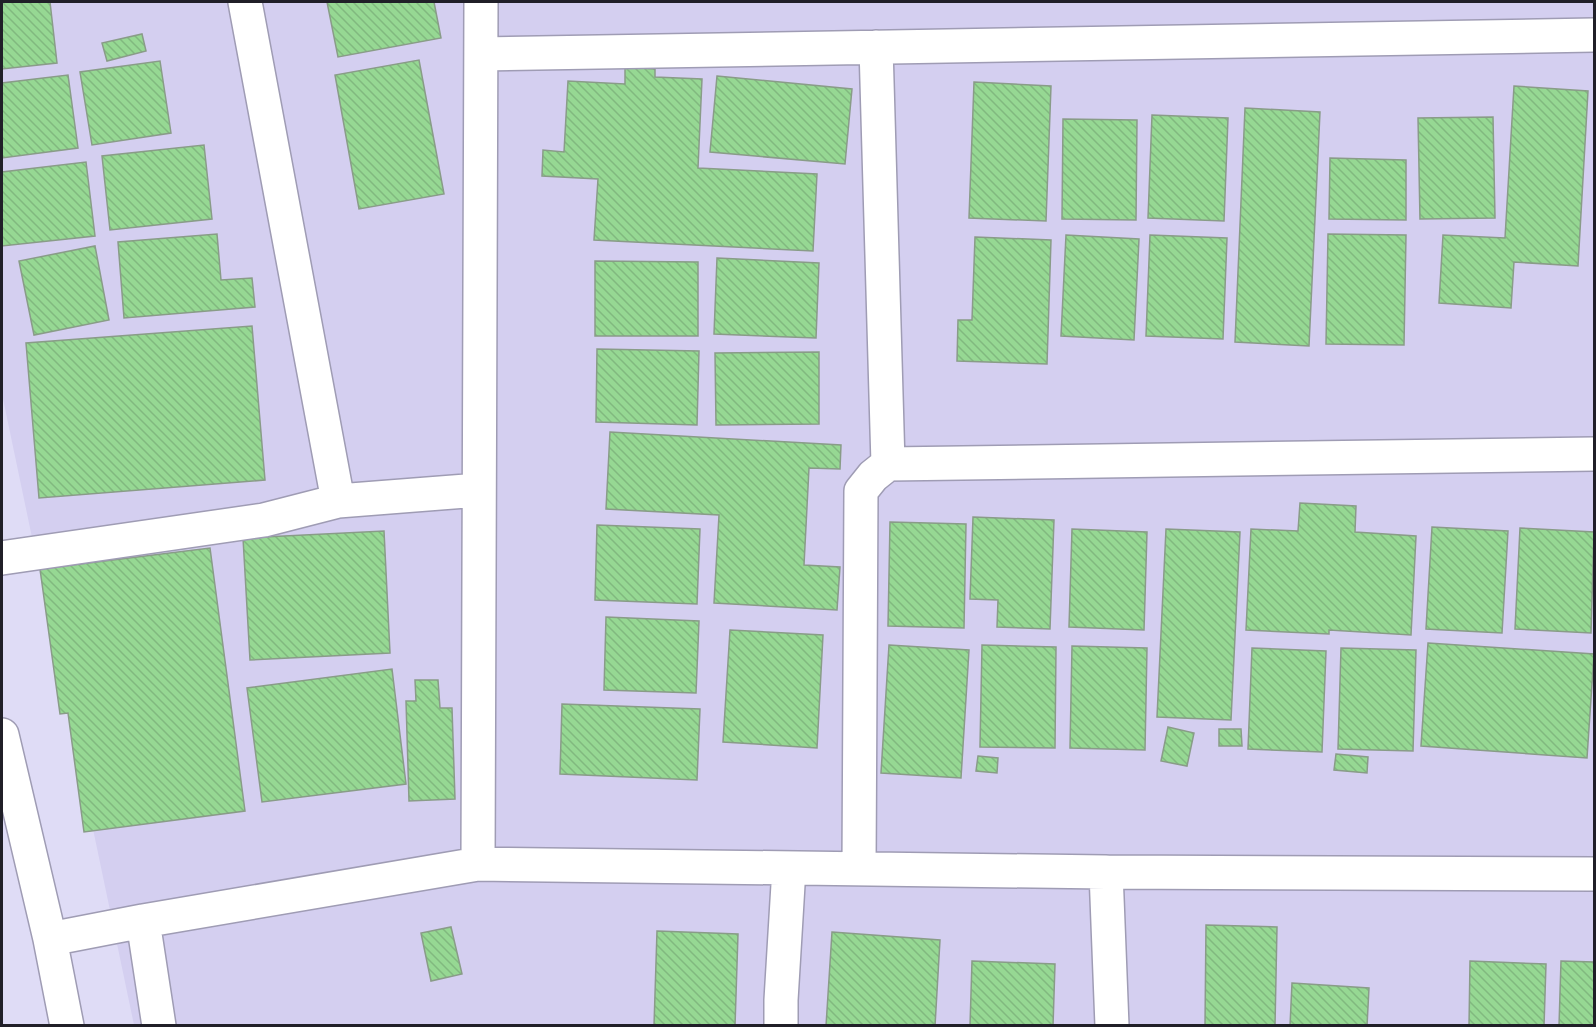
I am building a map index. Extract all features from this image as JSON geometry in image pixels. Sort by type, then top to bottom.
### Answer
[{"type":"street","points":[[245,2],[338,501]]},
{"type":"street","points":[[478,864],[481,2]]},
{"type":"street","points":[[481,54],[1594,35]]},
{"type":"street","points":[[876,47],[888,464]]},
{"type":"street","points":[[859,869],[861,491],[873,476],[888,464],[1594,454]]},
{"type":"street","points":[[2,558],[264,520],[338,501],[480,490]]},
{"type":"street","points":[[2,735],[50,939],[67,1026]]},
{"type":"street","points":[[50,939],[142,921],[478,864],[1106,872],[1594,874]]},
{"type":"street","points":[[781,1026],[789,868]]},
{"type":"street","points":[[1106,872],[1112,1026]]},
{"type":"street","points":[[142,921],[159,1026]]},
{"type":"shaded area","points":[[2,2],[1594,2],[1594,1025],[134,1025],[2,394]]},
{"type":"building","points":[[2,2],[50,2],[57,63],[2,69]]},
{"type":"building","points":[[327,2],[434,2],[441,38],[338,57]]},
{"type":"building","points":[[142,34],[146,51],[107,61],[102,43]]},
{"type":"building","points":[[419,60],[444,194],[359,209],[335,75]]},
{"type":"building","points":[[160,61],[171,133],[92,145],[80,72]]},
{"type":"building","points":[[625,67],[655,69],[655,77],[702,79],[698,168],[817,174],[813,251],[594,240],[598,179],[542,176],[543,150],[564,152],[568,81],[625,84]]},
{"type":"building","points":[[68,75],[78,148],[2,158],[2,83]]},
{"type":"building","points":[[717,76],[852,89],[845,164],[710,152]]},
{"type":"building","points":[[974,82],[1051,86],[1046,221],[969,218]]},
{"type":"building","points":[[1514,86],[1588,91],[1578,266],[1514,262],[1511,308],[1439,303],[1443,235],[1505,238]]},
{"type":"building","points":[[1245,108],[1320,112],[1309,346],[1235,342]]},
{"type":"building","points":[[1152,115],[1228,118],[1224,221],[1148,218]]},
{"type":"building","points":[[1493,117],[1495,218],[1420,219],[1418,118]]},
{"type":"building","points":[[1063,119],[1137,120],[1136,220],[1062,219]]},
{"type":"building","points":[[204,145],[212,219],[110,230],[102,156]]},
{"type":"building","points":[[1330,158],[1406,160],[1406,220],[1329,219]]},
{"type":"building","points":[[86,162],[95,236],[2,246],[2,172]]},
{"type":"building","points":[[217,234],[221,280],[252,278],[255,307],[124,318],[118,242]]},
{"type":"building","points":[[1328,234],[1406,235],[1404,345],[1326,344]]},
{"type":"building","points":[[1066,235],[1139,239],[1134,340],[1061,336]]},
{"type":"building","points":[[1150,235],[1227,238],[1223,339],[1146,336]]},
{"type":"building","points":[[975,237],[1051,240],[1047,364],[957,361],[958,320],[972,320]]},
{"type":"building","points":[[95,246],[109,320],[34,335],[19,261]]},
{"type":"building","points":[[717,258],[819,263],[816,338],[714,334]]},
{"type":"building","points":[[595,261],[698,262],[698,336],[595,336]]},
{"type":"building","points":[[252,326],[265,480],[39,498],[26,343]]},
{"type":"building","points":[[597,349],[699,351],[697,425],[596,422]]},
{"type":"building","points":[[819,352],[819,424],[716,425],[715,353]]},
{"type":"building","points":[[610,432],[841,445],[840,469],[809,468],[804,565],[840,567],[837,610],[714,603],[719,515],[606,509]]},
{"type":"building","points":[[1300,503],[1356,506],[1355,532],[1416,536],[1411,635],[1329,630],[1329,634],[1246,630],[1251,529],[1298,531]]},
{"type":"building","points":[[973,517],[1054,520],[1050,629],[997,627],[998,600],[970,599]]},
{"type":"building","points":[[890,522],[966,524],[964,628],[888,626]]},
{"type":"building","points":[[597,525],[700,529],[697,604],[595,600]]},
{"type":"building","points":[[1432,527],[1508,531],[1502,633],[1426,629]]},
{"type":"building","points":[[1520,528],[1594,532],[1591,633],[1515,629]]},
{"type":"building","points":[[1072,529],[1147,532],[1144,630],[1069,627]]},
{"type":"building","points":[[1166,529],[1240,532],[1231,720],[1157,717]]},
{"type":"building","points":[[384,531],[390,653],[250,660],[243,538]]},
{"type":"building","points":[[210,548],[245,811],[84,832],[68,713],[60,714],[40,569]]},
{"type":"building","points":[[606,617],[699,621],[696,693],[604,690]]},
{"type":"building","points":[[730,630],[823,635],[817,748],[723,742]]},
{"type":"building","points":[[1428,643],[1594,654],[1587,758],[1421,746]]},
{"type":"building","points":[[889,645],[969,650],[961,778],[881,773]]},
{"type":"building","points":[[982,645],[1056,647],[1055,748],[980,747]]},
{"type":"building","points":[[1072,646],[1147,648],[1145,750],[1070,748]]},
{"type":"building","points":[[1252,648],[1326,651],[1322,752],[1248,749]]},
{"type":"building","points":[[1341,648],[1416,650],[1413,751],[1338,749]]},
{"type":"building","points":[[392,669],[406,784],[262,802],[247,688]]},
{"type":"building","points":[[415,680],[438,680],[440,708],[452,708],[455,799],[409,801],[406,701],[416,701]]},
{"type":"building","points":[[562,704],[700,709],[697,780],[560,774]]},
{"type":"building","points":[[1168,727],[1194,733],[1187,766],[1161,761]]},
{"type":"building","points":[[1219,729],[1241,729],[1242,746],[1219,746]]},
{"type":"building","points":[[1336,754],[1368,757],[1367,773],[1334,770]]},
{"type":"building","points":[[978,756],[998,758],[997,773],[976,771]]},
{"type":"building","points":[[1206,925],[1277,927],[1275,1026],[1205,1026]]},
{"type":"building","points":[[451,927],[462,974],[431,981],[421,933]]},
{"type":"building","points":[[657,931],[738,934],[735,1026],[654,1026]]},
{"type":"building","points":[[832,932],[940,940],[935,1026],[826,1026]]},
{"type":"building","points":[[972,961],[1055,964],[1053,1026],[970,1026]]},
{"type":"building","points":[[1470,961],[1546,964],[1544,1026],[1469,1026]]},
{"type":"building","points":[[1561,961],[1594,962],[1594,1026],[1559,1026]]},
{"type":"building","points":[[1292,983],[1369,988],[1367,1026],[1290,1026]]}]
